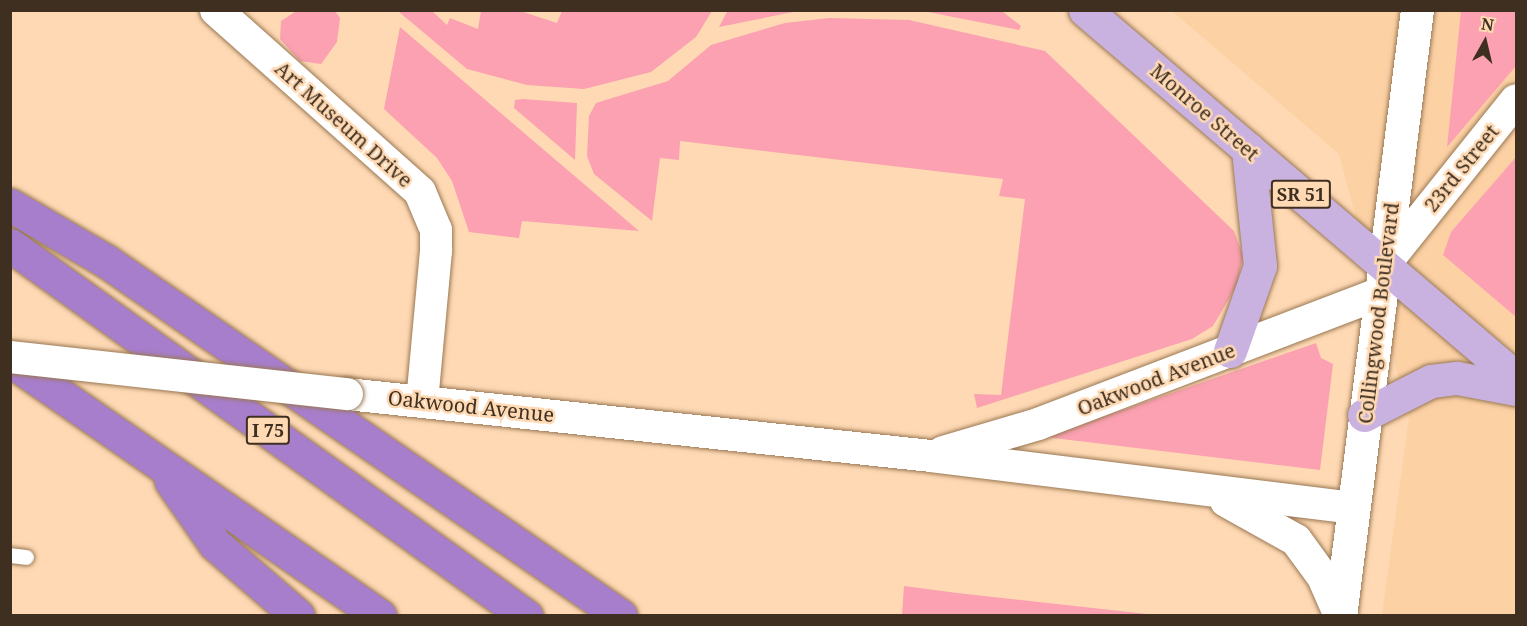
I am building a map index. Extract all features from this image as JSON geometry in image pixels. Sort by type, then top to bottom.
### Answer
[{"type":"highway","points":[[10,205],[106,261],[621,615]]},
{"type":"highway","name":"I 75","points":[[10,245],[526,615]]},
{"type":"highway","points":[[10,358],[162,467],[380,615]]},
{"type":"highway","points":[[162,467],[214,544],[298,615]]},
{"type":"main road","name":"Monroe Street","points":[[1086,10],[1248,149],[1382,279],[1516,378]]},
{"type":"main road","name":"Collingwood Boulevard","points":[[1340,615],[1417,10]]},
{"type":"main road","points":[[1230,351],[1260,266],[1248,149]]},
{"type":"main road","points":[[1364,415],[1431,381],[1457,378],[1516,389]]},
{"type":"street","name":"Art Museum Drive","points":[[216,10],[420,192],[435,230],[436,251],[422,401]]},
{"type":"street","name":"23rd Street","points":[[1382,279],[1516,100]]},
{"type":"street","name":"Oakwood Avenue","points":[[931,456],[1038,424],[1230,351],[1382,279]]},
{"type":"street","name":"Oakwood Avenue","points":[[10,358],[931,456],[1353,508]]},
{"type":"street","name":"Oakwood Avenue","points":[[1204,490],[1279,526],[1296,540],[1323,577],[1340,615]]},
{"type":"shaded area","points":[[298,10],[335,11],[340,18],[337,42],[321,64],[300,61],[280,39],[281,21]]},
{"type":"shaded area","points":[[728,10],[798,10],[798,11],[719,27]]},
{"type":"shaded area","points":[[398,11],[432,11],[447,25],[450,18],[478,29],[481,11],[520,11],[557,23],[562,11],[712,11],[696,37],[651,72],[584,89],[527,85],[467,69]]},
{"type":"shaded area","points":[[923,11],[1002,11],[1021,26],[1019,30]]},
{"type":"shaded area","points":[[1172,11],[1516,11],[1516,615],[1382,615],[1409,417],[1339,154]]},
{"type":"shaded area","points":[[1461,11],[1516,11],[1516,66],[1447,147]]},
{"type":"shaded area","points":[[829,18],[909,20],[1045,51],[1234,231],[1243,256],[1237,285],[1213,326],[1192,339],[977,408],[974,394],[1001,395],[1025,199],[999,196],[1003,179],[680,141],[679,160],[660,158],[652,221],[594,174],[587,156],[589,116],[596,103],[668,81],[711,45],[785,23]]},
{"type":"shaded area","points":[[400,27],[639,231],[522,221],[519,238],[469,232],[452,181],[437,158],[384,109]]},
{"type":"shaded area","points":[[515,100],[577,103],[575,160],[514,108]]},
{"type":"shaded area","points":[[1516,157],[1516,317],[1443,255],[1451,232]]},
{"type":"shaded area","points":[[1316,343],[1321,358],[1333,364],[1320,470],[1045,437]]},
{"type":"shaded area","points":[[904,586],[957,593],[1156,615],[902,615]]}]
